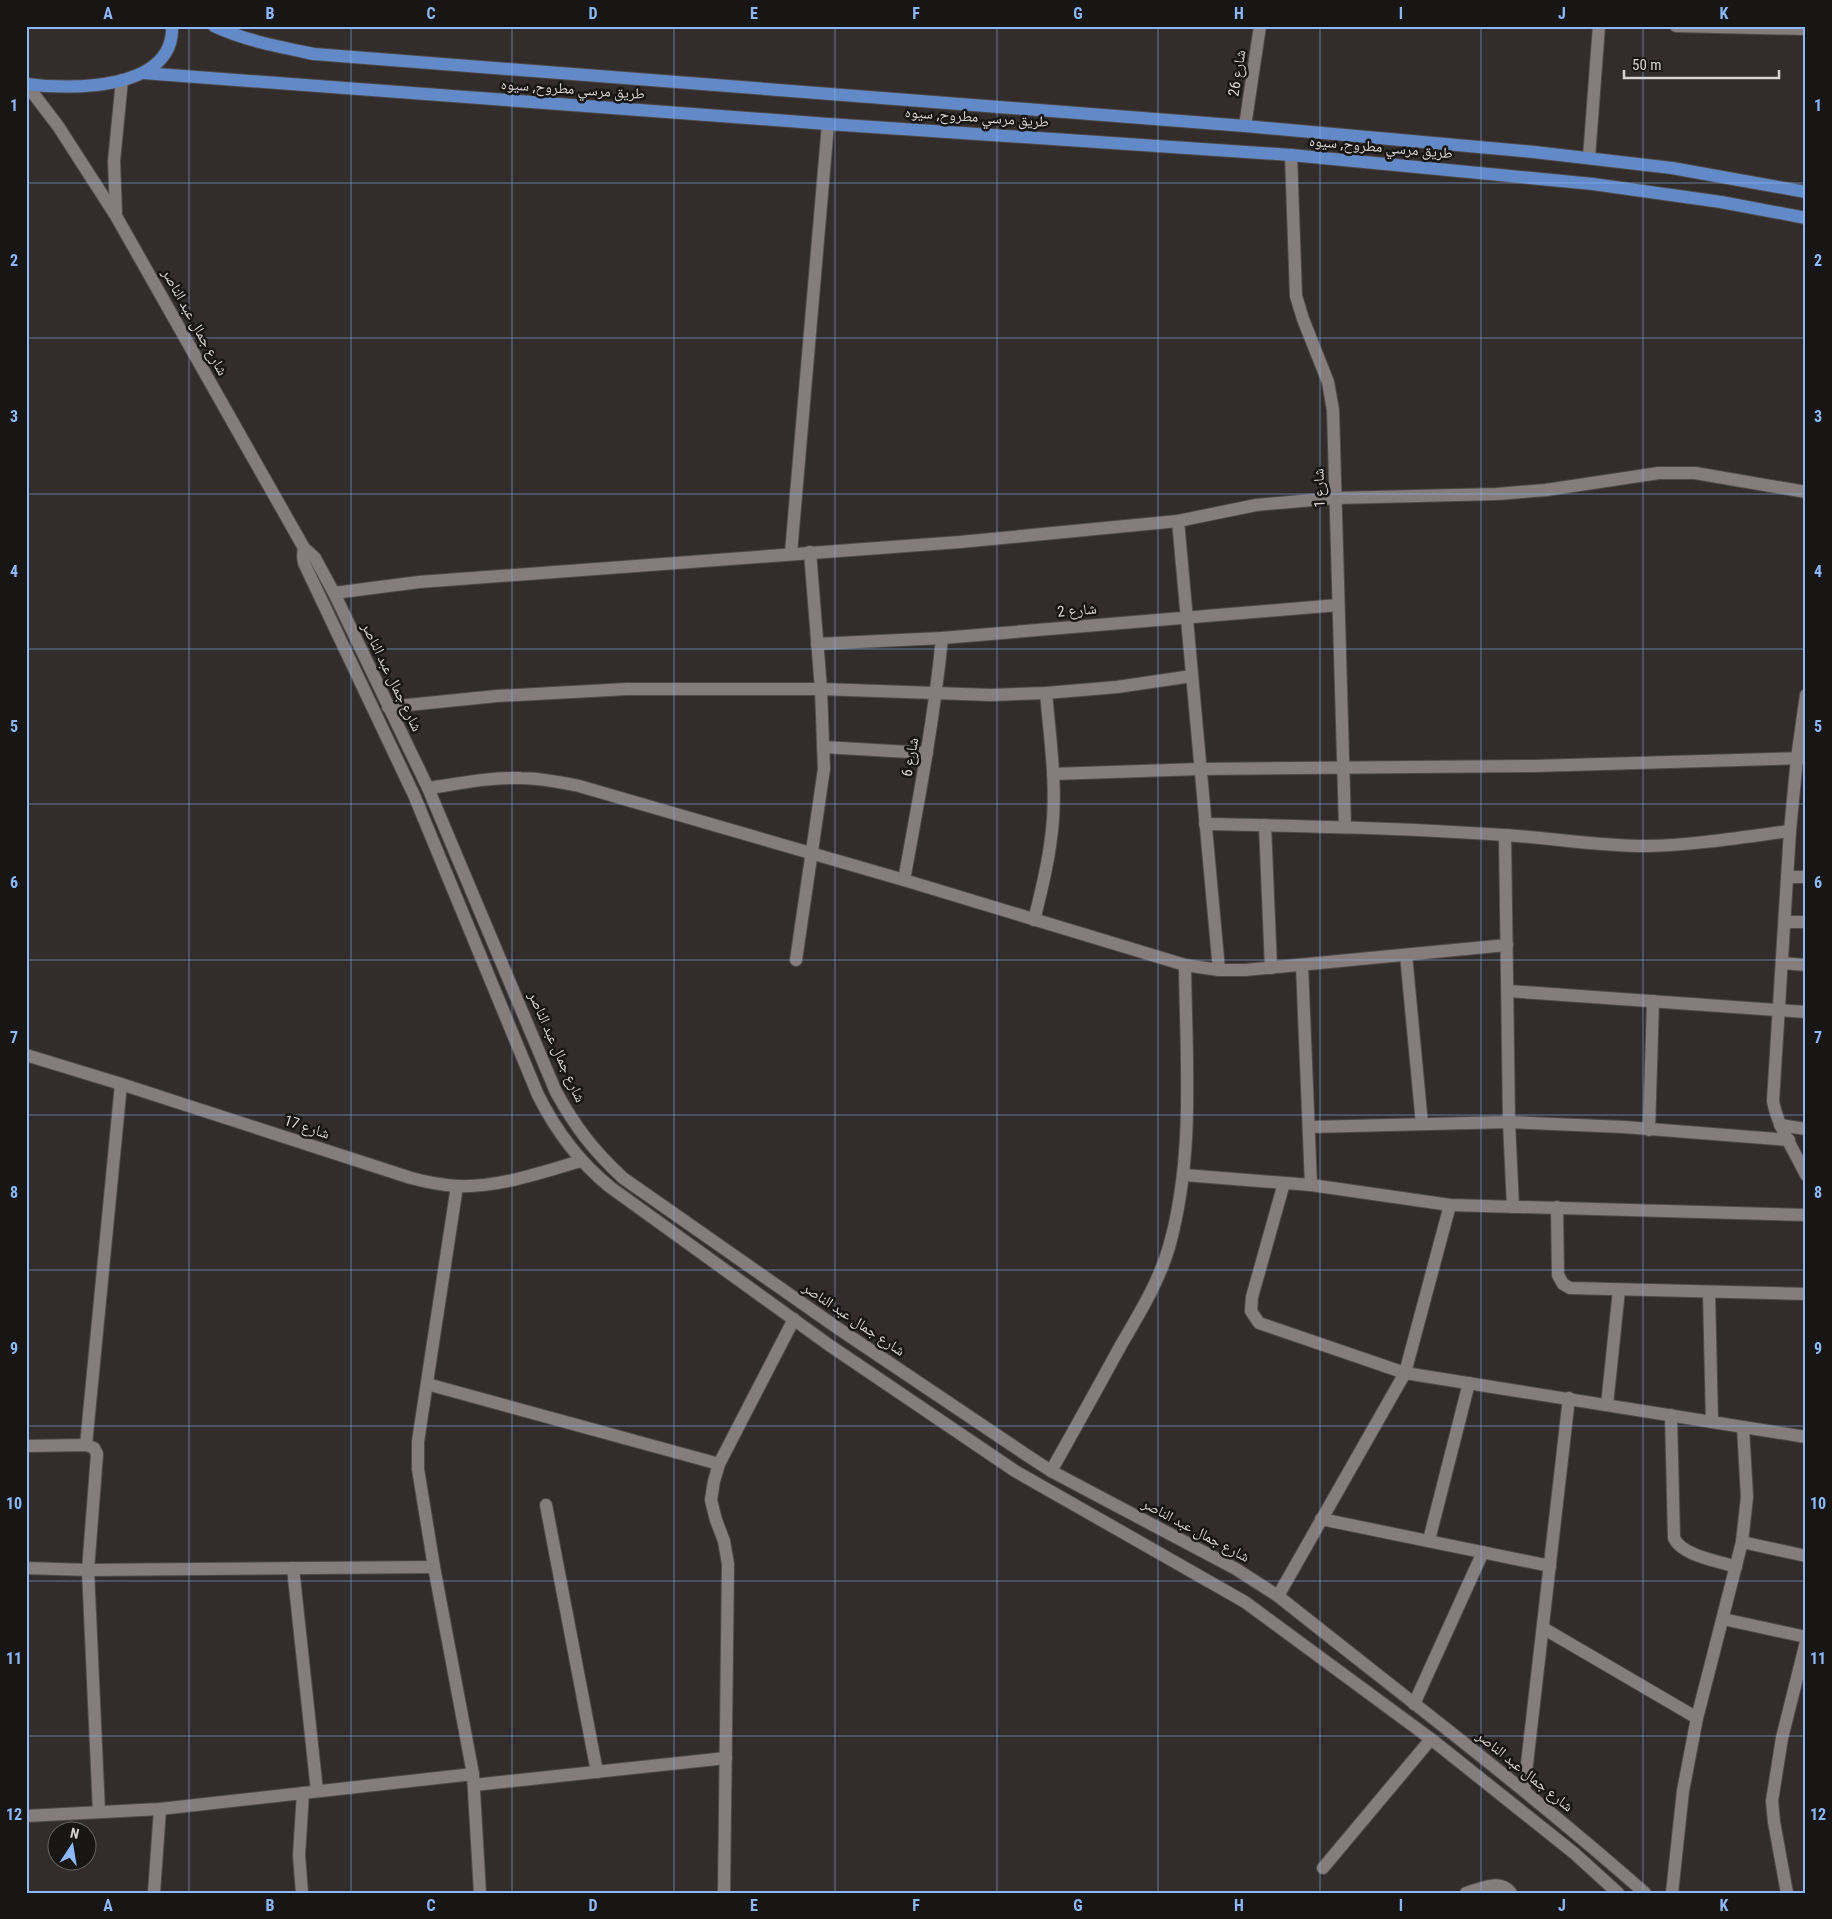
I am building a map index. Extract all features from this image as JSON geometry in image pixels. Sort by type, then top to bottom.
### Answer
[{"type":"main road","points":[[26,84],[55,88],[84,87],[122,80],[143,73],[155,65],[164,55],[170,43],[172,26]]},
{"type":"main road","name":"طريق مرسي مطروح, سيوه","points":[[214,26],[229,33],[270,45],[323,55],[1245,126],[1590,158],[1681,170],[1806,192]]},
{"type":"main road","name":"طريق مرسي مطروح, سيوه","points":[[143,73],[828,124],[1291,155],[1593,184],[1721,202],[1806,218]]},
{"type":"street","name":"شارع 26","points":[[1245,126],[1260,26]]},
{"type":"street","points":[[1590,158],[1599,26]]},
{"type":"street","points":[[1676,26],[1806,28]]},
{"type":"street","name":"شارع جمال عبد الناصر","points":[[116,216],[114,161],[122,80]]},
{"type":"street","name":"شارع جمال عبد الناصر","points":[[26,84],[68,141],[116,216],[304,548],[315,558],[428,788],[556,1092],[569,1116],[585,1139],[623,1178],[839,1329],[1052,1471],[1236,1569],[1278,1596],[1524,1790],[1645,1893]]},
{"type":"street","points":[[792,553],[828,124]]},
{"type":"street","name":"شارع 1","points":[[1291,155],[1296,296],[1328,382],[1333,410],[1345,827]]},
{"type":"street","points":[[334,594],[419,582],[960,542],[1178,521],[1256,505],[1335,498],[1497,494],[1546,490],[1659,473],[1695,473],[1806,492]]},
{"type":"street","points":[[1178,521],[1219,970]]},
{"type":"street","name":"شارع جمال عبد الناصر","points":[[304,548],[304,563],[414,795],[538,1094],[555,1126],[581,1161],[610,1187],[829,1345],[1032,1482],[1244,1602],[1431,1739],[1574,1853],[1618,1893]]},
{"type":"street","points":[[796,960],[824,769],[821,689],[810,552]]},
{"type":"street","name":"شارع 2","points":[[817,644],[942,638],[1338,605]]},
{"type":"street","name":"شارع 6","points":[[904,880],[927,753],[942,638]]},
{"type":"street","points":[[388,707],[562,691],[627,689],[821,689],[991,695],[1046,693],[1117,687],[1192,676]]},
{"type":"street","points":[[1034,920],[1052,836],[1053,774],[1046,693]]},
{"type":"street","points":[[1806,695],[1801,758],[1790,831],[1773,1101],[1780,1125],[1806,1175]]},
{"type":"street","points":[[823,747],[927,753]]},
{"type":"street","points":[[1053,774],[1200,769],[1535,766],[1801,758]]},
{"type":"street","points":[[428,788],[492,779],[521,778],[550,780],[579,786],[904,880],[1185,965],[1219,970],[1271,968],[1507,945]]},
{"type":"street","points":[[1205,824],[1345,827],[1505,835],[1608,845],[1649,846],[1790,831]]},
{"type":"street","points":[[1265,825],[1271,968]]},
{"type":"street","points":[[1505,835],[1509,1122],[1513,1207]]},
{"type":"street","points":[[1787,877],[1806,877]]},
{"type":"street","points":[[1784,922],[1806,922]]},
{"type":"street","points":[[1406,955],[1422,1124]]},
{"type":"street","points":[[1782,962],[1806,965]]},
{"type":"street","points":[[1052,1471],[1153,1288],[1168,1249],[1178,1211],[1184,1175],[1187,1135],[1185,965]]},
{"type":"street","points":[[1302,965],[1311,1185]]},
{"type":"street","points":[[1508,991],[1806,1012]]},
{"type":"street","points":[[1649,1130],[1653,1001]]},
{"type":"street","name":"شارع 17","points":[[26,1055],[434,1184],[481,1186],[505,1182],[581,1161]]},
{"type":"street","points":[[86,1445],[121,1084]]},
{"type":"street","points":[[1310,1127],[1509,1122],[1789,1140]]},
{"type":"street","points":[[1780,1125],[1806,1129]]},
{"type":"street","points":[[1184,1175],[1311,1185],[1450,1205],[1806,1215]]},
{"type":"street","points":[[1284,1183],[1252,1297],[1251,1311],[1259,1323],[1405,1374],[1569,1398],[1806,1437]]},
{"type":"street","points":[[457,1186],[418,1442],[418,1469],[473,1780],[480,1893]]},
{"type":"street","points":[[1278,1596],[1405,1374],[1450,1205]]},
{"type":"street","points":[[1557,1207],[1558,1275],[1559,1280],[1570,1288],[1806,1294]]},
{"type":"street","points":[[1607,1405],[1619,1290]]},
{"type":"street","points":[[1709,1292],[1712,1422]]},
{"type":"street","points":[[724,1893],[728,1564],[724,1541],[711,1500],[719,1464],[794,1319]]},
{"type":"street","points":[[829,1345],[839,1329]]},
{"type":"street","points":[[1429,1540],[1469,1383]]},
{"type":"street","points":[[427,1384],[719,1464]]},
{"type":"street","points":[[1524,1790],[1569,1398]]},
{"type":"street","points":[[1671,1415],[1674,1538],[1682,1549],[1690,1553],[1736,1567]]},
{"type":"street","points":[[1672,1893],[1684,1791],[1697,1718],[1742,1542],[1746,1497],[1743,1427]]},
{"type":"street","points":[[26,1446],[86,1445],[94,1448],[97,1454],[88,1570],[98,1812]]},
{"type":"street","points":[[546,1505],[598,1772]]},
{"type":"street","points":[[1321,1519],[1550,1566]]},
{"type":"street","points":[[1742,1542],[1806,1556]]},
{"type":"street","points":[[1414,1704],[1483,1552]]},
{"type":"street","points":[[26,1568],[88,1570],[434,1567]]},
{"type":"street","points":[[293,1568],[316,1791]]},
{"type":"street","points":[[1723,1619],[1806,1637]]},
{"type":"street","points":[[1543,1628],[1697,1718]]},
{"type":"street","points":[[1787,1893],[1772,1801],[1782,1738],[1806,1642]]},
{"type":"street","points":[[1323,1868],[1431,1739]]},
{"type":"street","points":[[26,1816],[160,1809],[316,1791],[598,1772],[726,1758]]},
{"type":"street","points":[[302,1893],[299,1847],[303,1793]]},
{"type":"street","points":[[154,1893],[160,1809]]},
{"type":"street","points":[[1466,1893],[1497,1885],[1504,1886],[1511,1893]]}]
